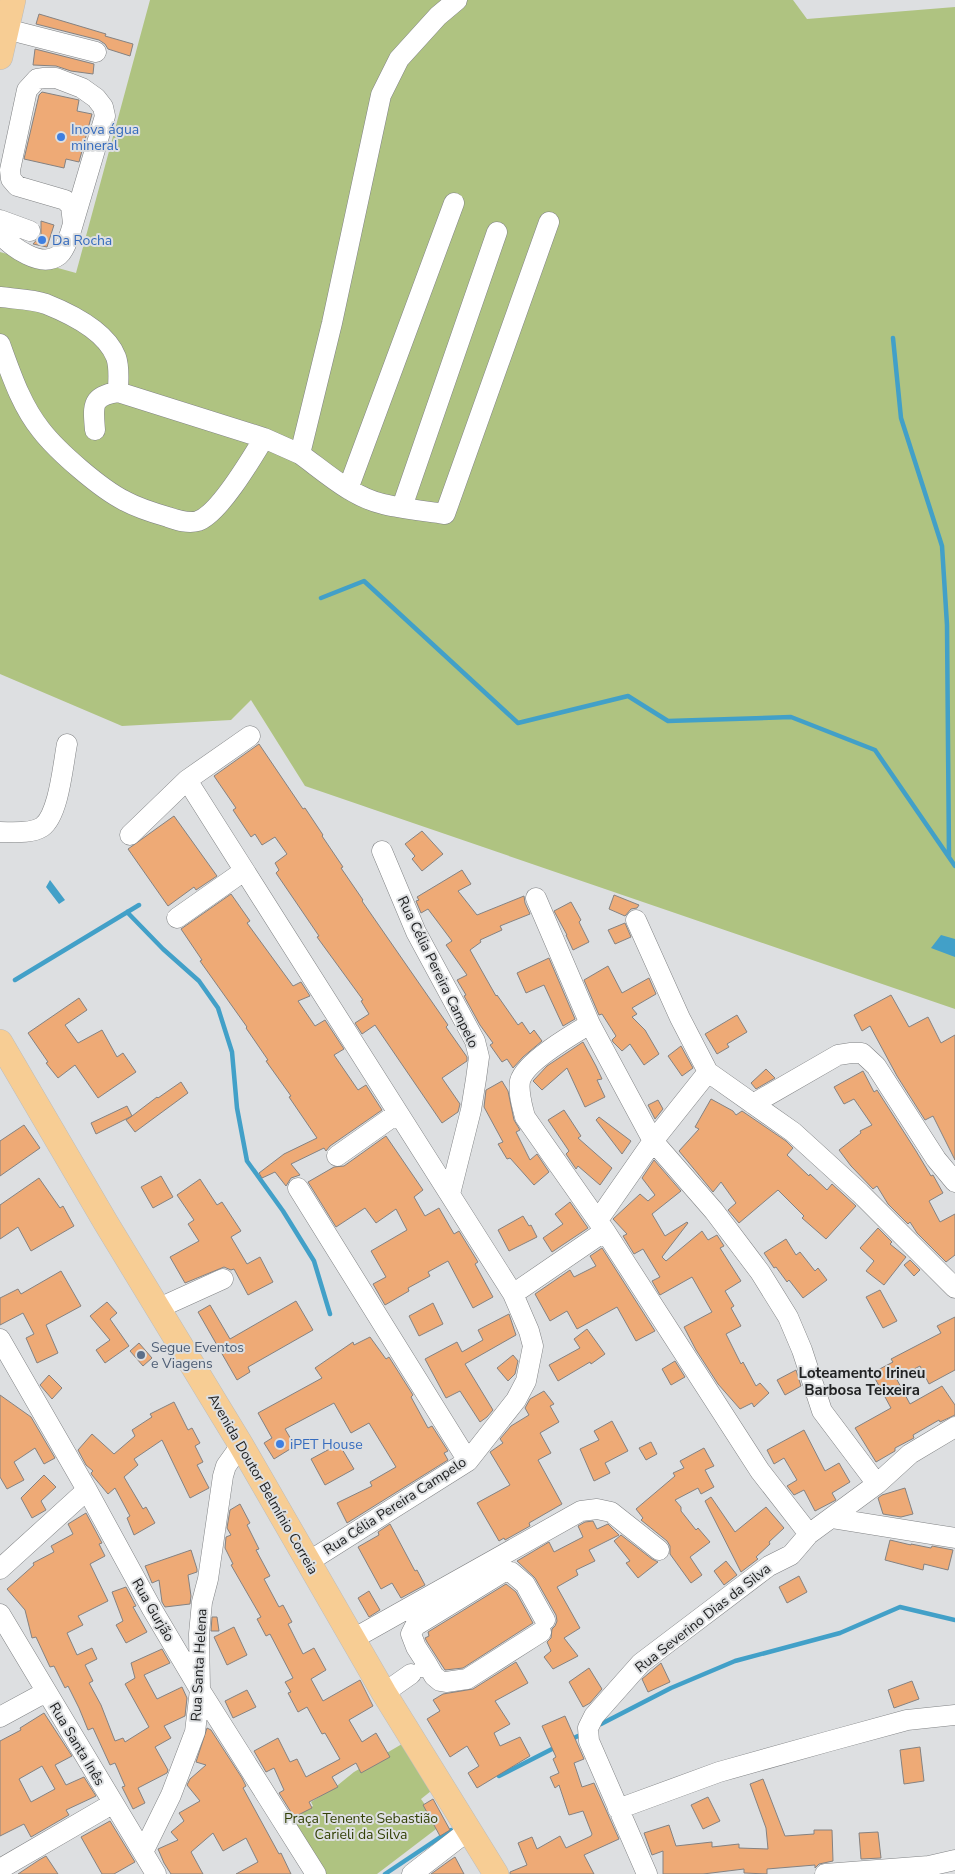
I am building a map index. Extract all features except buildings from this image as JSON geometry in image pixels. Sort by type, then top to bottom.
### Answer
[{"type":"main road","points":[[0,57],[13,0]]},
{"type":"main road","name":"Avenida Doutor Belmínio Correia","points":[[0,1042],[241,1445],[384,1693],[496,1874]]},
{"type":"street","points":[[300,454],[332,323],[381,95],[399,59],[438,16],[457,0]]},
{"type":"street","points":[[6,29],[96,52]]},
{"type":"street","points":[[0,234],[22,252],[37,258],[49,259],[63,251],[73,223],[105,116],[96,98],[82,88],[56,78],[37,79],[27,90],[10,170],[11,179],[17,186],[65,200],[71,206],[73,223]]},
{"type":"street","points":[[348,489],[454,203]]},
{"type":"street","points":[[0,220],[30,231]]},
{"type":"street","points":[[95,430],[94,405],[98,398],[104,394],[118,392],[264,438],[300,454],[348,489],[382,504],[445,514],[549,222]]},
{"type":"street","points":[[402,507],[496,232]]},
{"type":"street","points":[[0,297],[45,304],[75,318],[95,332],[109,344],[116,358],[119,371],[118,392]]},
{"type":"street","points":[[0,344],[15,384],[26,407],[41,430],[63,453],[103,486],[124,501],[158,515],[186,522],[198,521],[211,512],[233,486],[264,438]]},
{"type":"street","points":[[130,835],[187,780],[250,736]]},
{"type":"street","points":[[0,832],[23,832],[42,827],[56,807],[67,744]]},
{"type":"street","points":[[187,780],[450,1194]]},
{"type":"street","name":"Rua Célia Pereira Campelo","points":[[308,1562],[468,1461],[516,1400],[526,1381],[533,1346],[529,1330],[514,1294],[450,1194],[471,1110],[479,1057],[474,1041],[416,932],[382,851]]},
{"type":"street","points":[[177,918],[244,871]]},
{"type":"street","points":[[536,898],[590,1024],[653,1142],[714,1211],[760,1272],[796,1333],[822,1411],[877,1484]]},
{"type":"street","points":[[636,920],[680,1018],[708,1072],[793,1132],[860,1192],[955,1288]]},
{"type":"street","points":[[590,1024],[532,1064],[520,1080],[520,1098],[525,1117],[602,1225],[760,1471],[808,1534]]},
{"type":"street","points":[[753,1104],[838,1055],[851,1052],[862,1053],[876,1066],[936,1159],[955,1182]]},
{"type":"street","points":[[514,1294],[602,1225],[653,1142],[708,1072]]},
{"type":"street","points":[[337,1156],[398,1114]]},
{"type":"street","points":[[298,1188],[468,1461]]},
{"type":"street","points":[[158,1308],[223,1279]]},
{"type":"street","name":"Rua Gurjão","points":[[0,1339],[87,1490],[152,1609],[200,1690],[316,1874]]},
{"type":"street","name":"Rua Severino Dias da Silva","points":[[647,1874],[589,1741],[588,1728],[594,1716],[641,1663],[769,1566],[791,1555],[808,1534],[877,1484],[910,1454],[955,1427]]},
{"type":"street","name":"Rua Santa Helena","points":[[143,1852],[171,1795],[186,1760],[195,1732],[200,1690],[202,1602],[208,1579],[223,1476],[226,1466],[241,1445]]},
{"type":"street","points":[[0,1569],[87,1490]]},
{"type":"street","points":[[353,1640],[581,1512],[597,1509],[611,1512],[658,1550]]},
{"type":"street","points":[[831,1518],[955,1538]]},
{"type":"street","points":[[503,1572],[511,1572],[525,1584],[543,1626],[467,1678],[446,1682],[440,1681],[421,1668],[411,1634],[415,1626],[503,1572]]},
{"type":"street","name":"Rua Santa Inês","points":[[0,1614],[112,1804],[156,1874]]},
{"type":"street","points":[[384,1693],[421,1668]]},
{"type":"street","points":[[0,1718],[46,1692]]},
{"type":"street","points":[[618,1809],[719,1772],[907,1720],[955,1714]]},
{"type":"street","points":[[0,1869],[112,1804]]},
{"type":"street","points":[[412,1874],[469,1830]]},
{"type":"street","points":[[825,1874],[932,1870],[955,1860]]},
{"type":"green space","points":[[150,0],[793,0],[807,19],[955,7],[955,1009],[305,786],[251,700],[231,720],[122,726],[0,674],[0,252],[76,273]]},
{"type":"green space","name":"Praça Tenente Sebastião Carieli da Silva","points":[[402,1744],[431,1791],[421,1799],[440,1826],[377,1874],[322,1874],[289,1820],[313,1806],[311,1802],[338,1785],[354,1772]]},
{"type":"water","points":[[50,880],[65,900],[59,904],[46,887]]},
{"type":"water","points":[[941,935],[955,939],[955,957],[931,948]]},
{"type":"waterway","points":[[893,338],[901,418],[942,546],[947,625],[949,857]]},
{"type":"waterway","points":[[321,598],[364,581],[518,723],[628,696],[668,721],[791,717],[875,750],[955,866]]},
{"type":"waterway","points":[[15,980],[139,905]]},
{"type":"waterway","points":[[127,912],[163,949],[199,981],[218,1008],[232,1052],[237,1108],[247,1161],[283,1211],[314,1261],[330,1314]]},
{"type":"waterway","points":[[601,1724],[671,1688],[735,1661],[840,1633],[900,1607],[955,1620]]},
{"type":"waterway","points":[[570,1740],[578,1736]]},
{"type":"waterway","points":[[499,1776],[556,1747]]},
{"type":"waterway","points":[[385,1874],[451,1830]]},
{"type":"place","name":"Inova água mineral","points":[[61,137]]},
{"type":"place","name":"Da Rocha","points":[[42,240]]},
{"type":"place","name":"Segue Eventos e Viagens","points":[[141,1355]]},
{"type":"place","name":"iPET House","points":[[280,1444]]},
{"type":"district","name":"Loteamento Irineu Barbosa Teixeira","points":[[862,1382]]}]
